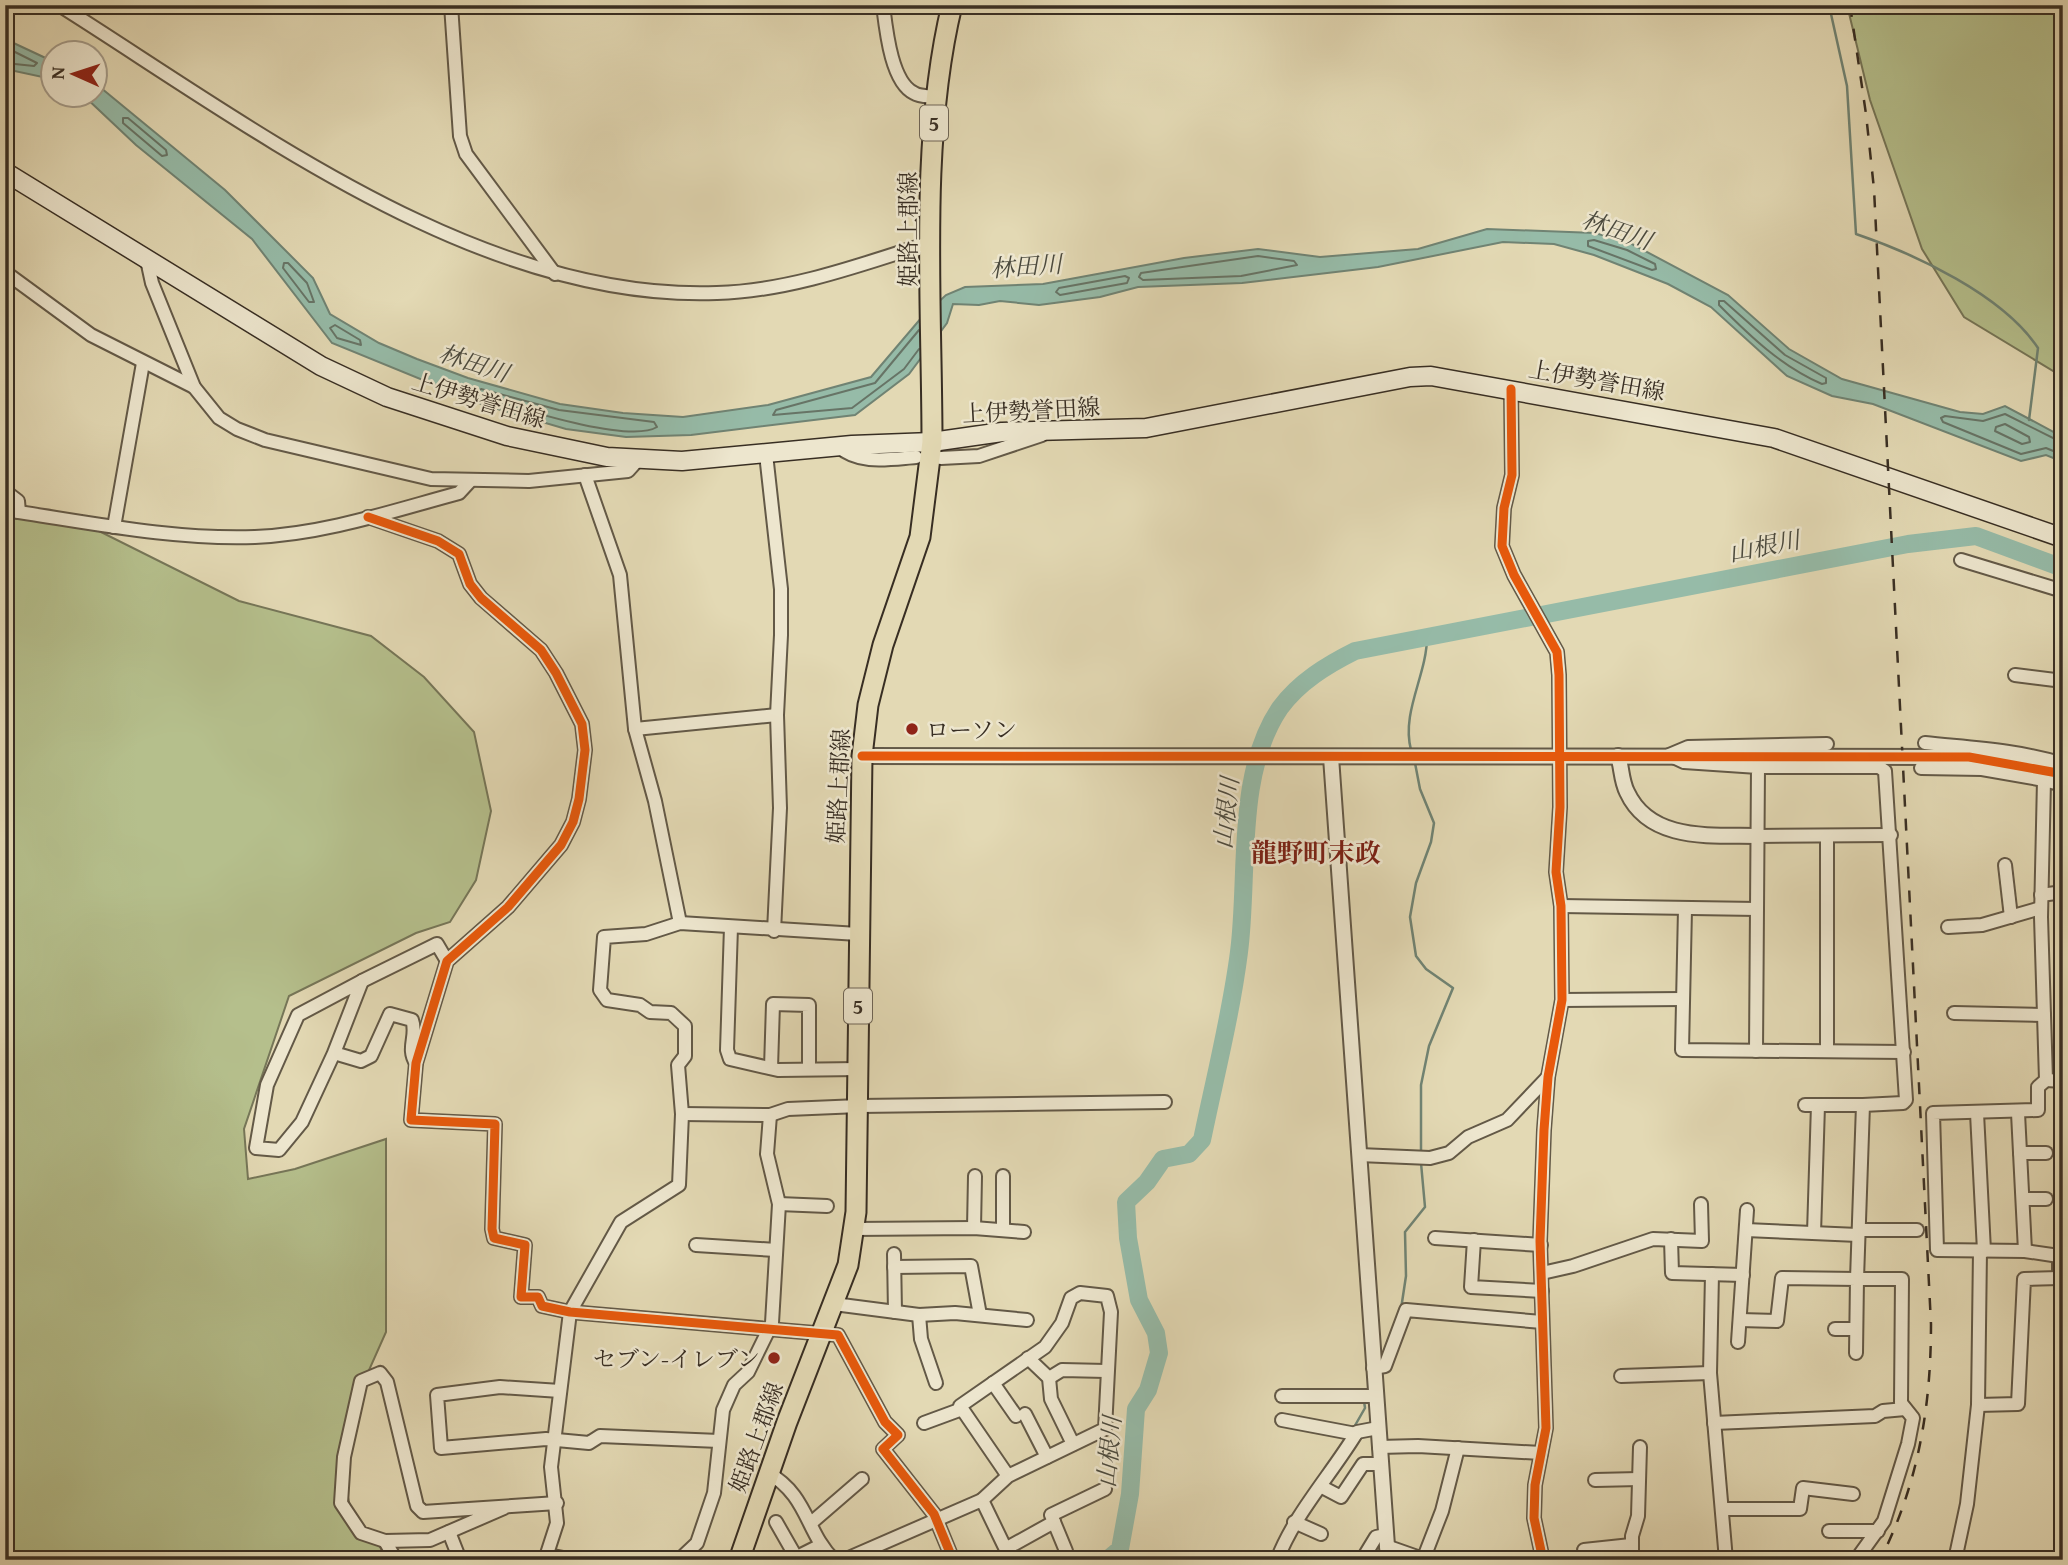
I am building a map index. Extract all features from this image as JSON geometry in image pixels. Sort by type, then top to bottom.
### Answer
[{"type":"main road","name":"姫路上郡線","points":[[739,1560],[768,1473],[848,1265],[853,1229],[858,1178],[858,934],[862,756],[867,705],[883,645],[920,537],[937,450],[932,415],[932,148],[936,97],[952,5]]},
{"type":"main road","name":"上伊勢誉田線","points":[[5,172],[321,366],[387,397],[556,449],[637,461],[682,461],[838,446],[937,450],[1002,432],[1146,428],[1410,377],[1430,376],[1774,438],[2063,538]]},
{"type":"street","points":[[60,5],[314,166],[457,238],[555,274],[609,287],[679,294],[719,293],[799,281],[932,242]]},
{"type":"street","points":[[451,5],[460,136],[466,154],[555,274]]},
{"type":"street","points":[[883,5],[888,48],[905,88],[916,95],[936,97]]},
{"type":"street","points":[[147,260],[152,283],[194,387],[219,418],[264,440],[431,479],[528,481],[628,471],[637,461]]},
{"type":"street","points":[[5,273],[91,335],[194,387]]},
{"type":"street","points":[[114,527],[143,363]]},
{"type":"street","points":[[1511,389],[1512,475],[1504,509],[1502,546],[1557,652],[1560,807],[1556,872],[1561,906],[1562,1000],[1548,1077],[1541,1245],[1546,1428],[1534,1518],[1543,1560]]},
{"type":"street","points":[[838,446],[846,453],[866,459],[916,457]]},
{"type":"street","points":[[766,454],[781,589],[777,715],[780,808],[774,931]]},
{"type":"street","points":[[585,475],[620,575],[635,729],[655,801],[680,923]]},
{"type":"street","points":[[5,491],[18,501],[12,511],[114,527],[255,537],[332,528],[459,492],[471,480]]},
{"type":"street","points":[[368,517],[438,541],[459,554],[470,584],[481,598],[541,650],[582,724],[585,750],[579,799],[573,822],[561,845],[508,907],[447,961],[416,1063],[411,1120],[495,1124],[492,1229],[494,1238],[525,1245],[520,1297],[538,1297],[542,1306],[570,1312],[838,1335],[885,1422],[898,1435],[883,1449],[939,1521],[953,1560]]},
{"type":"street","points":[[1961,559],[2063,591]]},
{"type":"street","points":[[2015,675],[2063,681]]},
{"type":"street","points":[[635,729],[777,715]]},
{"type":"street","points":[[1925,743],[2027,754],[2063,764]]},
{"type":"street","points":[[1669,755],[1688,747],[1827,744]]},
{"type":"street","points":[[1669,755],[1684,762],[1758,767],[1879,767],[1885,771],[1906,1100],[1903,1103],[1811,1105],[1814,1233]]},
{"type":"street","points":[[862,756],[1969,757],[2063,774]]},
{"type":"street","points":[[1618,756],[1627,793],[1652,821],[1673,831],[1757,836],[1891,835]]},
{"type":"street","points":[[1331,757],[1387,1547]]},
{"type":"street","points":[[1756,1051],[1758,767]]},
{"type":"street","points":[[1921,768],[1982,769],[2063,785]]},
{"type":"street","points":[[2045,780],[2041,901],[2046,1080]]},
{"type":"street","points":[[1827,1051],[1828,836]]},
{"type":"street","points":[[2005,865],[2011,917]]},
{"type":"street","points":[[1948,927],[1982,925],[2011,917],[2063,892]]},
{"type":"street","points":[[1561,906],[1757,909]]},
{"type":"street","points":[[1685,909],[1682,1050],[1904,1052]]},
{"type":"street","points":[[574,1560],[547,1557],[557,1523],[557,1503],[551,1467],[570,1312],[621,1222],[679,1185],[682,1114],[678,1065],[685,1056],[685,1026],[671,1013],[650,1012],[640,1005],[607,1000],[600,990],[604,937],[646,934],[680,923],[774,931],[858,934]]},
{"type":"street","points":[[731,927],[727,1050],[730,1059],[771,1068],[859,1069]]},
{"type":"street","points":[[362,981],[334,1053],[302,1122],[279,1150],[256,1148],[267,1085],[298,1015],[362,981],[437,944],[447,961]]},
{"type":"street","points":[[1562,1000],[1683,999]]},
{"type":"street","points":[[771,1068],[773,1004],[809,1006],[809,1069]]},
{"type":"street","points":[[1954,1013],[2044,1015]]},
{"type":"street","points":[[334,1053],[361,1060],[371,1056],[387,1018],[394,1014],[412,1020],[414,1026],[410,1046],[416,1063]]},
{"type":"street","points":[[1359,1155],[1430,1158],[1449,1153],[1468,1137],[1507,1119],[1548,1077]]},
{"type":"street","points":[[1978,1405],[2018,1404],[2024,1279],[2061,1278],[2059,1256],[2025,1251],[1937,1250],[1933,1113],[2018,1113],[2038,1110],[2038,1087],[2046,1080],[2063,1081]]},
{"type":"street","points":[[682,1114],[770,1115],[788,1109],[859,1106],[1165,1102]]},
{"type":"street","points":[[1856,1353],[1863,1105]]},
{"type":"street","points":[[1955,1560],[1967,1504],[1978,1405],[1982,1251],[1977,1113]]},
{"type":"street","points":[[2018,1113],[2025,1251]]},
{"type":"street","points":[[679,1560],[697,1544],[714,1493],[723,1410],[734,1385],[748,1372],[772,1323],[779,1204],[767,1154],[770,1115]]},
{"type":"street","points":[[2020,1153],[2046,1153]]},
{"type":"street","points":[[974,1228],[975,1176]]},
{"type":"street","points":[[1003,1176],[1003,1229]]},
{"type":"street","points":[[2022,1199],[2046,1199]]},
{"type":"street","points":[[779,1204],[827,1206]]},
{"type":"street","points":[[1542,1273],[1573,1266],[1637,1242],[1671,1239],[1702,1241],[1701,1204]]},
{"type":"street","points":[[1738,1342],[1747,1210]]},
{"type":"street","points":[[853,1229],[974,1228],[1024,1232]]},
{"type":"street","points":[[1746,1230],[1814,1233],[1917,1230]]},
{"type":"street","points":[[1435,1238],[1541,1245]]},
{"type":"street","points":[[1671,1239],[1672,1273],[1743,1275]]},
{"type":"street","points":[[1474,1240],[1471,1287],[1542,1291]]},
{"type":"street","points":[[696,1245],[776,1250]]},
{"type":"street","points":[[895,1312],[894,1261],[971,1266],[980,1315]]},
{"type":"street","points":[[1712,1274],[1710,1373],[1726,1560]]},
{"type":"street","points":[[1740,1320],[1777,1321],[1782,1278],[1902,1279],[1901,1403],[1913,1418],[1908,1444],[1878,1531],[1856,1560]]},
{"type":"street","points":[[844,1560],[939,1521],[982,1500],[1008,1476],[1105,1429],[1111,1312],[1107,1296],[1080,1293],[1071,1298],[1055,1336],[960,1406],[1008,1476]]},
{"type":"street","points":[[834,1304],[919,1315],[980,1315],[1027,1320]]},
{"type":"street","points":[[1373,1368],[1385,1366],[1406,1310],[1542,1322]]},
{"type":"street","points":[[919,1315],[921,1339],[936,1383]]},
{"type":"street","points":[[1835,1329],[1856,1329]]},
{"type":"street","points":[[1028,1358],[1049,1378],[1051,1399],[1073,1444]]},
{"type":"street","points":[[1049,1378],[1062,1370],[1106,1371]]},
{"type":"street","points":[[504,1508],[430,1540],[385,1541],[361,1533],[341,1503],[344,1457],[355,1393],[361,1381],[380,1373],[387,1382],[417,1506],[423,1512],[557,1503]]},
{"type":"street","points":[[1621,1376],[1710,1373]]},
{"type":"street","points":[[993,1383],[1020,1415],[1047,1457]]},
{"type":"street","points":[[559,1391],[500,1387],[437,1395],[441,1448],[554,1439],[589,1443],[600,1436],[719,1441]]},
{"type":"street","points":[[1282,1396],[1376,1396]]},
{"type":"street","points":[[925,1423],[962,1409]]},
{"type":"street","points":[[1714,1423],[1875,1416],[1883,1410],[1905,1409]]},
{"type":"street","points":[[1282,1420],[1356,1434],[1378,1427]]},
{"type":"street","points":[[1277,1560],[1294,1522],[1322,1487],[1356,1434]]},
{"type":"street","points":[[1379,1447],[1541,1453]]},
{"type":"street","points":[[1632,1560],[1640,1447]]},
{"type":"street","points":[[1362,1560],[1376,1537],[1387,1547],[1423,1559],[1442,1511],[1458,1448]]},
{"type":"street","points":[[1322,1487],[1341,1497],[1363,1464],[1380,1464]]},
{"type":"street","points":[[768,1473],[784,1482],[811,1523],[821,1545],[834,1560]]},
{"type":"street","points":[[811,1523],[862,1479]]},
{"type":"street","points":[[1595,1480],[1639,1479]]},
{"type":"street","points":[[1721,1509],[1800,1509],[1803,1488],[1853,1494]]},
{"type":"street","points":[[1065,1560],[1066,1551],[1051,1515],[1105,1489]]},
{"type":"street","points":[[982,1500],[1009,1554],[1054,1522]]},
{"type":"street","points":[[776,1522],[794,1559],[821,1545]]},
{"type":"street","points":[[1294,1522],[1321,1534]]},
{"type":"street","points":[[1829,1531],[1878,1531]]},
{"type":"street","points":[[449,1532],[460,1560]]},
{"type":"street","points":[[385,1541],[396,1560]]},
{"type":"street","points":[[1584,1550],[1632,1545]]},
{"type":"shaded area","points":[[1847,5],[2063,5],[2063,377],[1964,317],[1922,249],[1870,100]]},
{"type":"shaded area","points":[[5,514],[97,530],[239,601],[371,636],[424,677],[474,732],[491,811],[476,880],[450,922],[416,933],[289,996],[244,1129],[248,1179],[295,1169],[386,1139],[386,1332],[353,1406],[340,1458],[351,1512],[378,1542],[386,1560],[5,1560]]},
{"type":"water","points":[[5,39],[38,54],[38,76],[5,69]]},
{"type":"water","points":[[108,94],[225,190],[313,278],[330,314],[379,343],[417,359],[468,378],[560,404],[623,413],[683,417],[768,405],[871,377],[922,317],[946,295],[965,287],[1043,284],[1184,258],[1258,249],[1320,257],[1418,249],[1487,229],[1595,233],[1630,243],[1728,295],[1789,349],[1842,379],[1960,412],[1983,414],[2005,406],[2063,437],[2063,462],[2046,455],[2021,461],[1873,404],[1832,396],[1787,376],[1711,307],[1668,284],[1594,255],[1554,244],[1503,242],[1378,267],[1242,283],[1138,287],[1100,297],[1039,305],[1000,301],[979,305],[953,304],[947,323],[909,374],[855,415],[691,435],[626,437],[566,429],[484,405],[332,343],[252,239],[136,145],[97,108],[108,108]]},
{"type":"waterway","points":[[1829,5],[1847,86],[1856,234],[1904,253],[1956,279],[1981,294],[2023,329],[2038,348],[2029,420]]},
{"type":"waterway","name":"山根川","points":[[1107,1560],[1120,1549],[1130,1494],[1136,1409],[1148,1390],[1159,1353],[1156,1333],[1139,1300],[1128,1238],[1126,1202],[1147,1182],[1163,1159],[1189,1154],[1202,1140],[1236,976],[1242,922],[1246,826],[1256,763],[1266,734],[1280,708],[1296,690],[1314,675],[1355,651],[1908,544],[1976,536],[2063,568]]},
{"type":"waterway","points":[[1411,750],[1409,722],[1427,637]]},
{"type":"waterway","points":[[1415,763],[1420,789],[1434,823],[1431,842],[1416,883],[1410,917],[1416,956],[1426,969],[1453,988],[1429,1046],[1421,1085],[1421,1153]]},
{"type":"waterway","points":[[1401,1309],[1406,1276],[1405,1232],[1425,1207],[1421,1163]]},
{"type":"waterway","points":[[1353,1429],[1365,1408],[1364,1401]]},
{"type":"railway","points":[[1850,5],[1874,189],[1931,1324],[1928,1386],[1920,1445],[1904,1503],[1880,1560]]},
{"type":"cycle path","points":[[1511,389],[1512,475],[1504,508],[1502,546],[1514,575],[1557,652],[1559,675],[1560,807],[1556,872],[1561,906],[1562,1000],[1548,1077],[1544,1130],[1540,1241],[1546,1428],[1535,1485],[1534,1518],[1543,1560]]},
{"type":"cycle path","points":[[368,517],[438,541],[459,554],[470,584],[481,598],[541,650],[556,673],[582,724],[585,750],[579,799],[573,822],[561,845],[508,907],[447,961],[416,1063],[411,1120],[495,1124],[492,1229],[494,1238],[525,1245],[521,1297],[538,1297],[542,1306],[570,1312],[838,1335],[885,1422],[898,1435],[883,1449],[934,1514],[953,1560]]},
{"type":"cycle path","points":[[862,756],[1969,757],[2063,774]]},
{"type":"place","name":"ローソン","points":[[912,729]]},
{"type":"place","name":"セブン-イレブン","points":[[774,1358]]},
{"type":"district","name":"龍野町末政","points":[[1316,852]]},
{"type":"water label","name":"林田川","points":[[1617,230]]},
{"type":"water label","name":"林田川","points":[[1026,266]]},
{"type":"water label","name":"林田川","points":[[474,363]]}]
